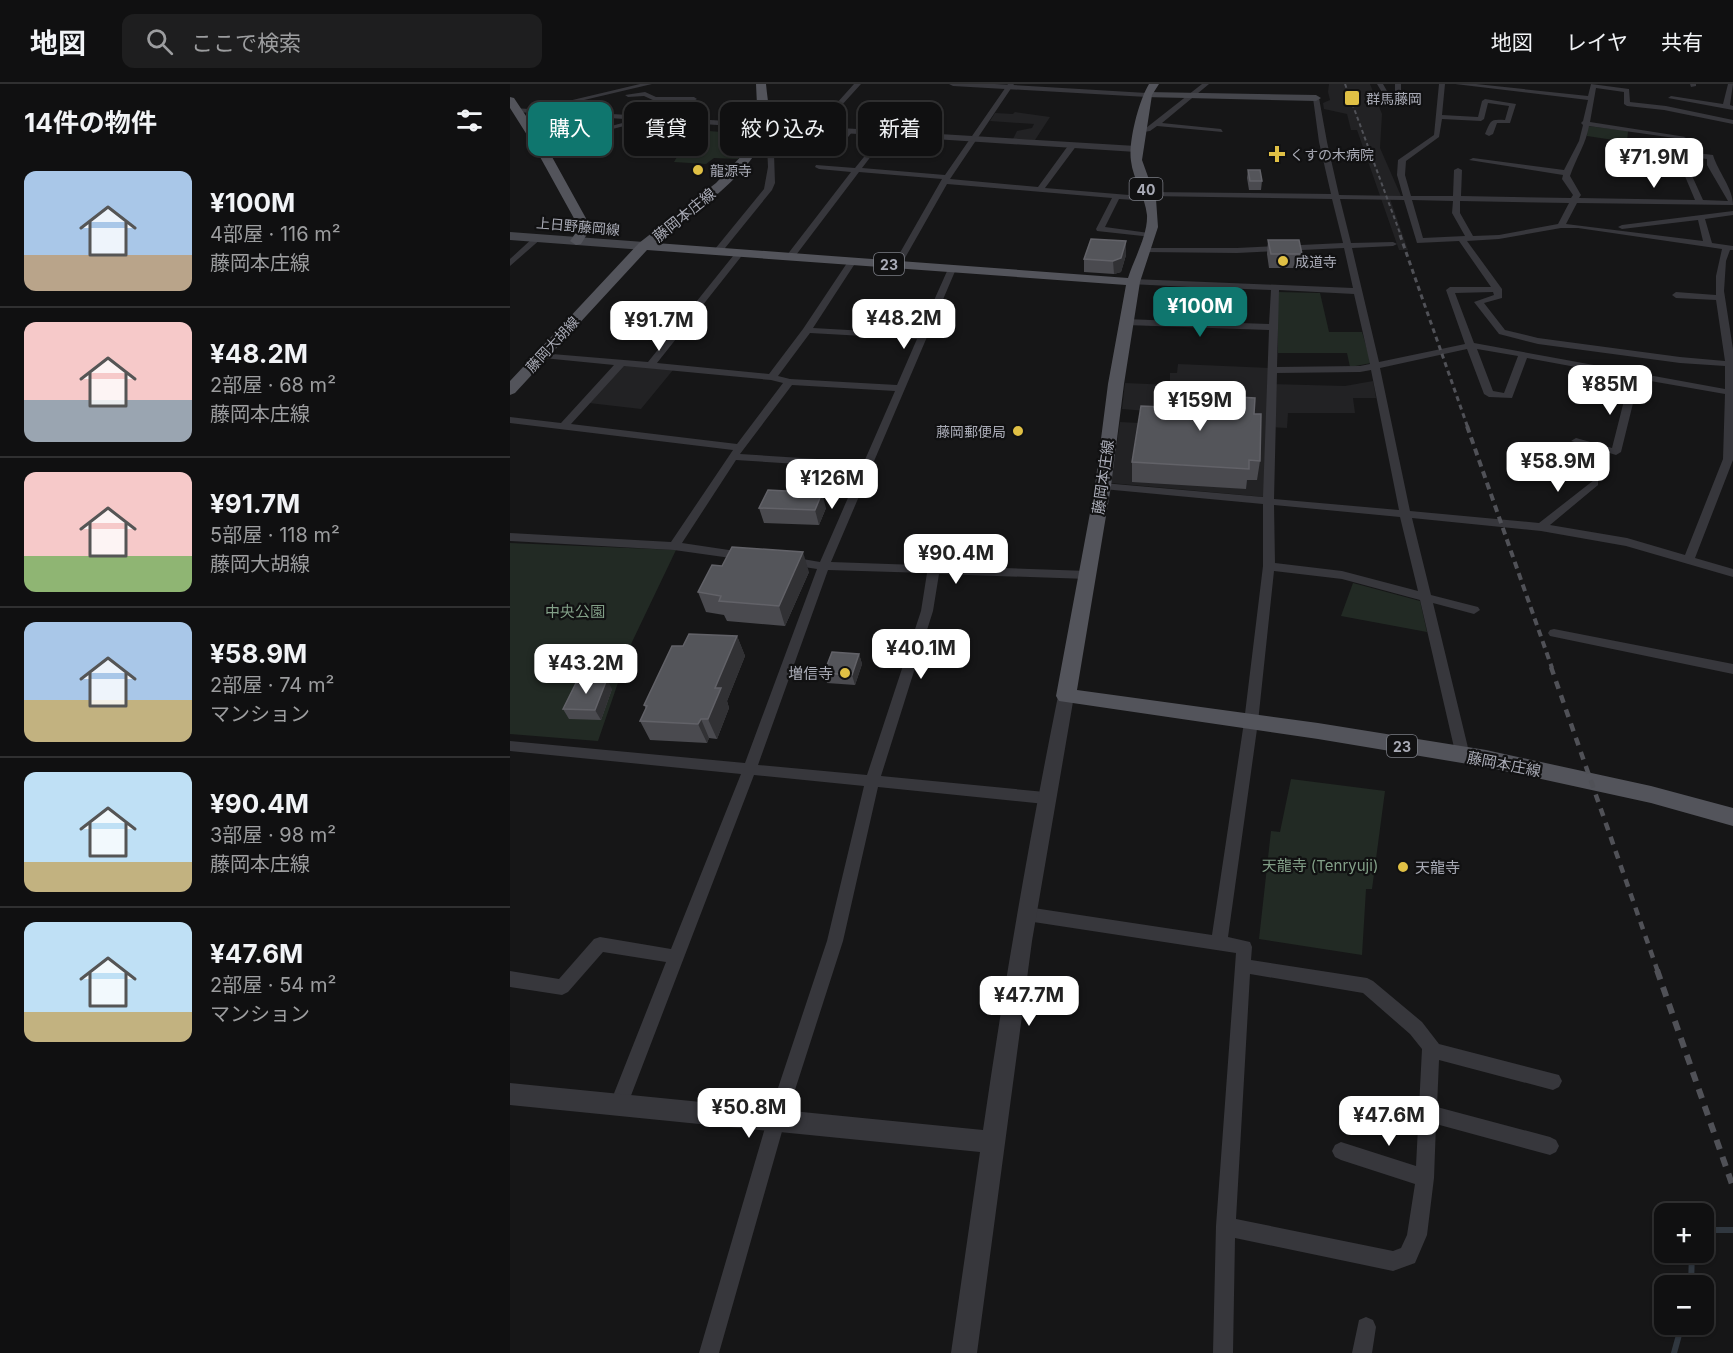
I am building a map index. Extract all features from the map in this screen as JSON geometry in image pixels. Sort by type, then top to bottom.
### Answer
[{"type":"main road","name":"藤岡本庄線","points":[[761,84],[762,102]]},
{"type":"main road","points":[[1150,89],[1188,96],[1316,98]]},
{"type":"main road","name":"40","points":[[1133,282],[1153,216],[1150,196],[1138,172],[1136,148],[1150,89]]},
{"type":"main road","points":[[512,107],[528,129]]},
{"type":"main road","points":[[546,156],[582,222],[583,231],[576,241]]},
{"type":"main road","name":"藤岡本庄線","points":[[644,246],[720,186],[739,168],[747,156]]},
{"type":"main road","name":"上日野藤岡線","points":[[510,236],[644,246]]},
{"type":"main road","name":"藤岡本庄線","points":[[644,246],[1133,282],[1103,486],[1066,696],[1251,722],[1463,756],[1591,780],[1733,817]]},
{"type":"main road","name":"藤岡大胡線","points":[[510,390],[644,246]]},
{"type":"street","points":[[567,102],[649,84]]},
{"type":"street","points":[[842,102],[858,84]]},
{"type":"street","points":[[953,84],[1150,89]]},
{"type":"street","points":[[1139,132],[1148,130],[1206,84]]},
{"type":"street","points":[[1380,84],[1385,93],[1394,95],[1398,93],[1398,84]]},
{"type":"street","points":[[1443,84],[1437,136],[1402,160],[1401,175],[1420,241],[1467,240],[1521,234],[1560,226],[1730,248],[1719,279],[1720,298],[1729,318],[1732,392],[1728,475],[1708,506],[1689,559]]},
{"type":"street","points":[[1458,84],[1590,98]]},
{"type":"street","points":[[1671,98],[1730,108],[1731,84]]},
{"type":"street","points":[[1560,226],[1577,195],[1566,179],[1572,159],[1583,141],[1584,123],[1594,85],[1627,90],[1628,104],[1666,108],[1695,116],[1733,122]]},
{"type":"street","points":[[897,265],[946,179],[1010,86]]},
{"type":"street","points":[[596,95],[645,94],[655,99],[694,99]]},
{"type":"street","points":[[1316,98],[1323,142],[1376,365],[1405,513],[1457,723],[1463,756]]},
{"type":"street","points":[[1439,117],[1508,122],[1513,104],[1485,101],[1481,119]]},
{"type":"street","points":[[1695,116],[1700,103]]},
{"type":"street","points":[[512,107],[528,111]]},
{"type":"street","points":[[1489,134],[1494,121]]},
{"type":"street","points":[[1584,123],[1682,137]]},
{"type":"street","points":[[1155,124],[1221,131]]},
{"type":"street","points":[[846,131],[858,131]]},
{"type":"street","points":[[846,136],[850,131]]},
{"type":"street","points":[[942,137],[1136,148]]},
{"type":"street","points":[[1041,188],[1073,145]]},
{"type":"street","points":[[1648,149],[1710,157],[1711,165],[1733,203]]},
{"type":"street","points":[[1678,153],[1700,203]]},
{"type":"street","points":[[718,251],[768,190],[772,176],[773,156]]},
{"type":"street","points":[[790,257],[868,156]]},
{"type":"street","points":[[1473,160],[1567,173]]},
{"type":"street","points":[[819,167],[1116,197],[1336,196],[1733,203]]},
{"type":"street","points":[[1458,170],[1456,213],[1475,260],[1498,289],[1500,296],[1478,302],[1502,332],[1538,341],[1680,360],[1730,364]]},
{"type":"street","points":[[1116,197],[1100,229],[1149,235]]},
{"type":"street","points":[[1602,230],[1733,213]]},
{"type":"street","points":[[1701,217],[1708,244]]},
{"type":"street","points":[[510,263],[538,238]]},
{"type":"street","points":[[1144,250],[1234,252],[1300,246],[1393,244]]},
{"type":"street","points":[[651,365],[740,253]]},
{"type":"street","points":[[772,377],[807,330],[852,262]]},
{"type":"street","points":[[618,1106],[750,768],[825,566],[952,269]]},
{"type":"street","points":[[1133,282],[1357,291]]},
{"type":"street","points":[[1205,324],[1214,286]]},
{"type":"street","points":[[1219,942],[1251,722],[1269,566],[1268,500],[1275,289]]},
{"type":"street","points":[[1498,289],[1450,290],[1489,394],[1508,396],[1524,354]]},
{"type":"street","points":[[1676,295],[1720,298]]},
{"type":"street","points":[[1126,322],[1275,327]]},
{"type":"street","points":[[807,330],[924,337]]},
{"type":"street","points":[[1274,370],[1360,369],[1472,345],[1502,332]]},
{"type":"street","points":[[1472,345],[1732,392]]},
{"type":"street","points":[[543,355],[772,377],[789,382],[901,388]]},
{"type":"street","points":[[564,426],[622,362]]},
{"type":"street","points":[[1576,441],[1616,452],[1635,375]]},
{"type":"street","points":[[674,546],[737,453],[789,382]]},
{"type":"street","points":[[510,420],[564,426],[737,453],[867,465]]},
{"type":"street","points":[[1541,527],[1594,483]]},
{"type":"street","points":[[1103,486],[1541,527],[1627,542],[1733,573]]},
{"type":"street","points":[[510,537],[674,546],[755,557]]},
{"type":"street","points":[[778,560],[825,566],[1088,575]]},
{"type":"street","points":[[1269,566],[1342,575],[1474,610]]},
{"type":"street","points":[[709,1353],[776,1121],[835,941],[872,781],[927,611],[934,570]]},
{"type":"street","points":[[1554,633],[1733,669]]},
{"type":"street","points":[[964,1353],[1045,798],[1066,696]]},
{"type":"street","points":[[510,746],[1045,798]]},
{"type":"street","points":[[1027,914],[1244,947],[1226,1226],[1223,1353]]},
{"type":"street","points":[[510,979],[562,987],[600,944],[677,957]]},
{"type":"street","points":[[1226,1226],[1394,1261],[1408,1256],[1417,1235],[1425,1178],[1431,1046],[1416,1028],[1367,986],[1243,966]]},
{"type":"street","points":[[1431,1050],[1553,1081]]},
{"type":"street","points":[[510,1094],[993,1143]]},
{"type":"street","points":[[1428,1113],[1550,1146]]},
{"type":"street","points":[[1341,1151],[1425,1178]]},
{"type":"street","points":[[1362,1353],[1366,1327]]},
{"type":"shaded area","points":[[1329,84],[1370,84],[1382,114],[1380,148],[1401,196],[1389,196],[1408,250],[1399,250],[1357,130],[1351,130],[1347,114],[1324,109],[1323,103],[1330,100]]},
{"type":"shaded area","points":[[1015,112],[1050,117],[1035,140],[1013,139],[1017,131],[1032,128],[1034,124],[990,121],[995,113],[1013,114]]},
{"type":"shaded area","points":[[1178,364],[1270,368],[1269,384],[1345,386],[1373,381],[1376,398],[1353,398],[1355,413],[1288,413],[1287,428],[1268,427],[1265,497],[1111,483],[1120,422],[1159,424],[1160,412],[1122,409],[1125,383],[1170,385],[1170,373],[1177,373]]},
{"type":"shaded area","points":[[623,365],[673,370],[641,409],[589,403]]},
{"type":"green space","points":[[1588,126],[1628,131],[1627,142],[1587,136]]},
{"type":"green space","points":[[708,131],[720,132],[720,156],[740,156],[738,159],[714,158],[706,164],[674,162],[678,156],[708,156]]},
{"type":"green space","points":[[1278,292],[1320,293],[1329,332],[1362,332],[1371,363],[1350,367],[1347,353],[1278,353]]},
{"type":"green space","name":"中央公園","points":[[510,543],[676,550],[632,642],[598,741],[510,734]]},
{"type":"green space","points":[[1353,583],[1420,601],[1427,632],[1341,616]]},
{"type":"green space","name":"天龍寺 (Tenryuji)","points":[[1291,779],[1385,791],[1372,889],[1366,889],[1362,955],[1259,939],[1271,831],[1280,832]]},
{"type":"building","points":[[1248,170],[1260,170],[1262,181],[1250,181]]},
{"type":"building","points":[[1091,239],[1126,241],[1121,258],[1113,261],[1084,259]]},
{"type":"building","points":[[1268,240],[1299,240],[1302,254],[1271,254]]},
{"type":"building","points":[[1166,393],[1255,398],[1254,414],[1261,414],[1260,461],[1249,460],[1249,469],[1132,462],[1141,406],[1164,407]]},
{"type":"building","points":[[768,490],[822,493],[815,510],[759,508]]},
{"type":"building","points":[[732,547],[803,552],[779,606],[719,601],[721,596],[698,592],[712,565],[722,566]]},
{"type":"building","points":[[689,634],[737,636],[715,688],[721,688],[708,719],[701,719],[698,724],[640,721],[647,706],[644,705],[672,646],[683,646]]},
{"type":"building","points":[[832,652],[859,654],[852,675],[824,673]]},
{"type":"building","points":[[578,679],[607,679],[595,710],[563,709]]},
{"type":"waterway","points":[[1714,1230],[1733,1230]]},
{"type":"waterway","points":[[1691,1275],[1692,1263]]},
{"type":"waterway","points":[[1674,1353],[1679,1335]]},
{"type":"railway","points":[[1345,84],[1401,236]]},
{"type":"railway","points":[[1400,235],[1468,428]]},
{"type":"railway","points":[[1467,426],[1552,668]]},
{"type":"railway","points":[[1551,667],[1658,972]]},
{"type":"railway","points":[[1657,970],[1733,1187]]},
{"type":"place","name":"群馬藤岡","points":[[1352,98]]},
{"type":"place","name":"くすの木病院","points":[[1277,154]]},
{"type":"place","name":"龍源寺","points":[[698,170]]},
{"type":"place","name":"成道寺","points":[[1283,261]]},
{"type":"place","name":"藤岡郵便局","points":[[1018,431]]},
{"type":"place","name":"増信寺","points":[[845,673]]},
{"type":"place","name":"天龍寺","points":[[1403,867]]}]
